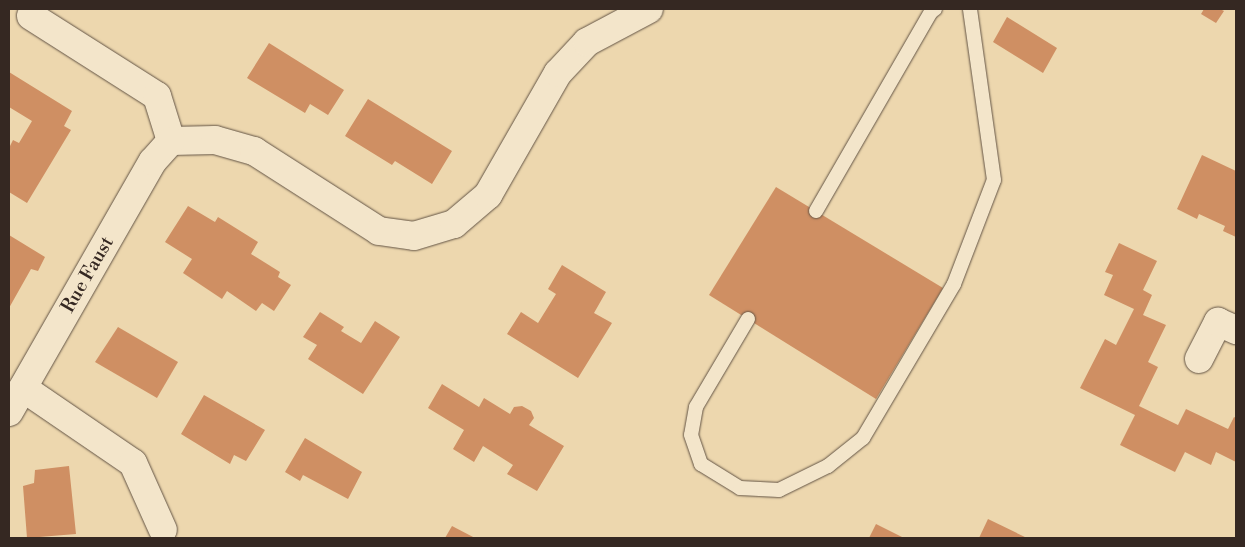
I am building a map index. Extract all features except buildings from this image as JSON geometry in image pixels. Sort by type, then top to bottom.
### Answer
[{"type":"street","points":[[31,16],[157,96],[171,141],[215,140],[254,151],[379,231],[414,236],[454,224],[488,195],[558,74],[587,42],[648,9]]},
{"type":"street","name":"Rue Faust","points":[[9,412],[153,161],[171,141]]},
{"type":"street","points":[[1200,359],[1218,322],[1236,330]]},
{"type":"street","points":[[23,388],[133,463],[163,530]]},
{"type":"lane","points":[[816,211],[931,12],[935,9]]},
{"type":"lane","points":[[748,319],[696,408],[691,435],[701,464],[740,488],[779,490],[828,466],[863,438],[954,284],[994,180],[970,9]]}]
